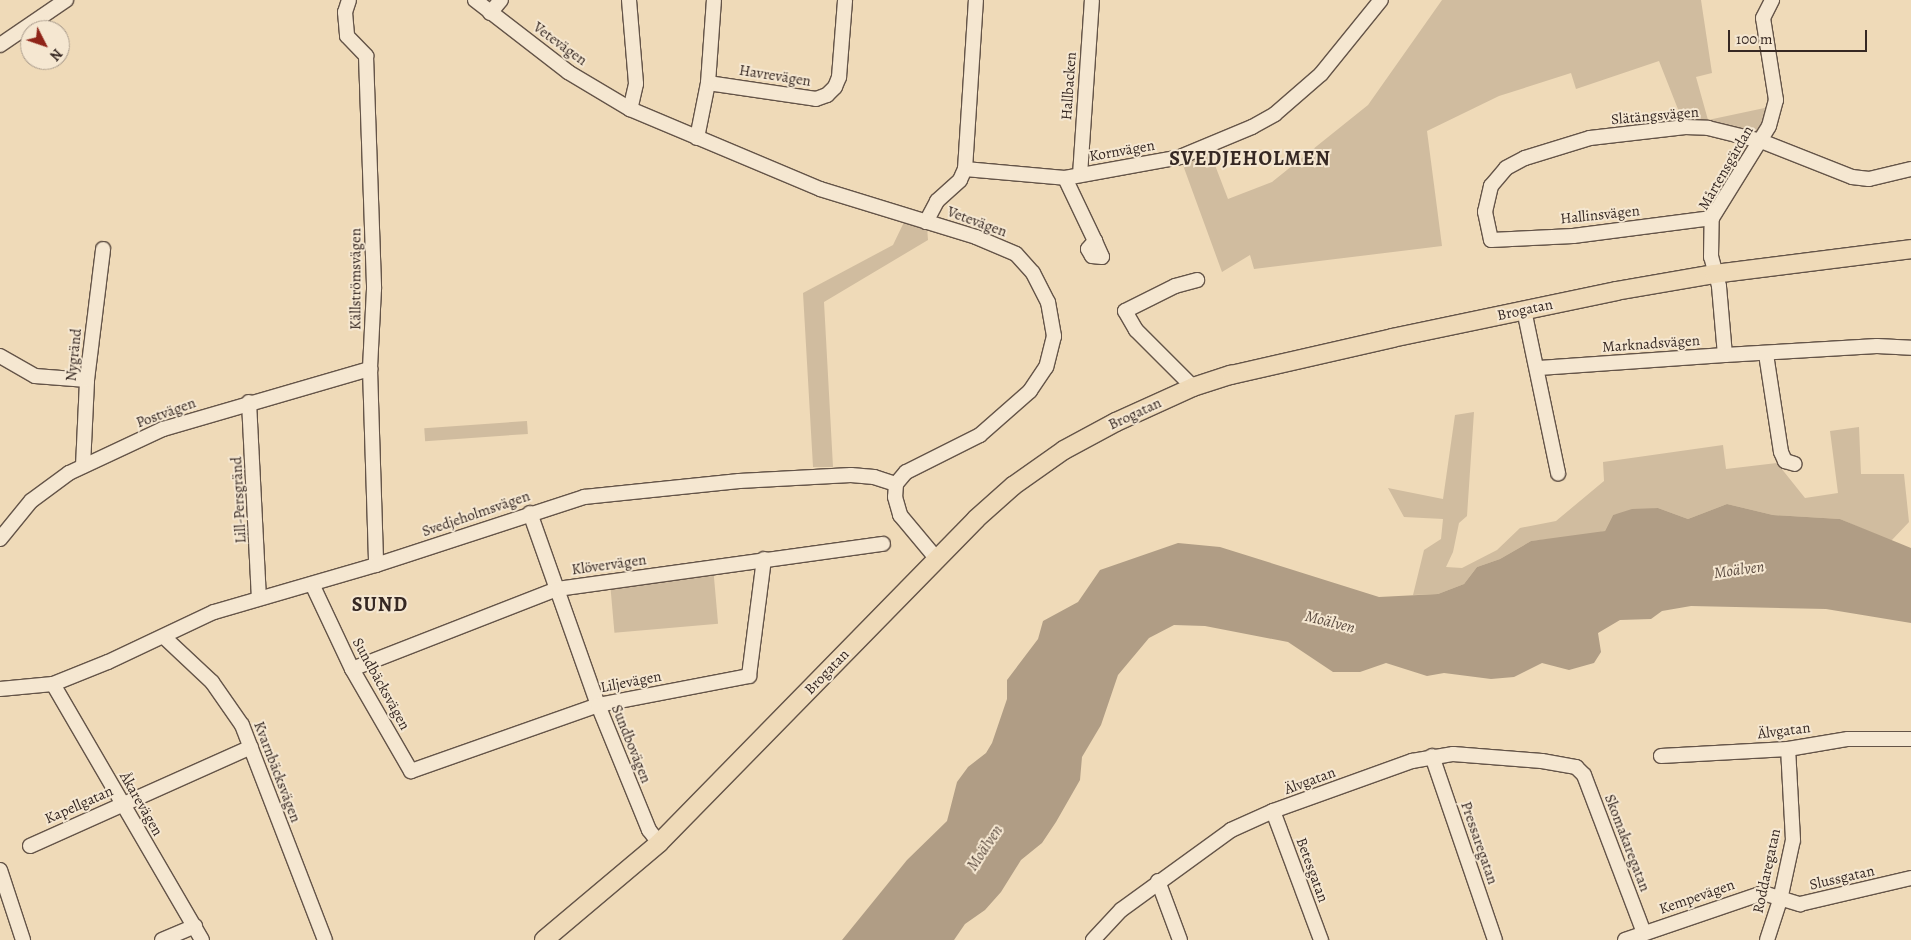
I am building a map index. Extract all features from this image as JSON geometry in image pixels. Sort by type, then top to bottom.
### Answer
[{"type":"main road","name":"Brogatan","points":[[544,940],[658,843],[730,774],[936,558],[1013,486],[1064,450],[1116,422],[1193,388],[1270,365],[1524,310],[1714,274],[1911,249]]},
{"type":"street","points":[[0,45],[66,0]]},
{"type":"street","name":"Källströmsvägen","points":[[349,0],[345,12],[348,36],[366,56],[374,289],[370,369],[376,565]]},
{"type":"street","name":"Vetevägen","points":[[474,0],[568,72],[630,109],[820,189],[926,222],[1016,254],[1033,273],[1048,302],[1054,336],[1046,366],[1030,392],[1010,412],[980,434],[906,472],[896,484]]},
{"type":"street","points":[[490,13],[501,0]]},
{"type":"street","points":[[629,0],[636,84],[630,109]]},
{"type":"street","points":[[697,138],[708,83],[714,0]]},
{"type":"street","name":"Havrevägen","points":[[708,83],[816,99],[827,94],[835,87],[839,77],[844,0]]},
{"type":"street","points":[[926,222],[937,201],[960,180],[965,169],[976,0]]},
{"type":"street","name":"Hallbacken","points":[[1080,175],[1092,0]]},
{"type":"street","name":"Mårtensgärdan","points":[[1725,355],[1719,286],[1714,274],[1712,218],[1762,141],[1776,100],[1763,18],[1772,0]]},
{"type":"street","name":"Kornvägen","points":[[965,169],[1065,178],[1180,157],[1229,138],[1275,114],[1321,74],[1379,1]]},
{"type":"street","name":"Slätängsvägen","points":[[1491,240],[1484,212],[1491,186],[1506,168],[1551,148],[1590,138],[1685,127],[1708,128],[1762,141],[1852,178],[1869,179],[1911,170]]},
{"type":"street","points":[[1065,178],[1095,241]]},
{"type":"street","name":"Hallinsvägen","points":[[1491,240],[1572,236],[1712,218]]},
{"type":"street","name":"Nygränd","points":[[83,466],[87,380],[103,249]]},
{"type":"street","points":[[1193,388],[1136,330],[1124,311],[1174,286],[1197,280]]},
{"type":"street","points":[[1524,310],[1539,368],[1558,473]]},
{"type":"street","name":"Marknadsvägen","points":[[1539,368],[1877,346],[1911,348]]},
{"type":"street","points":[[1766,354],[1781,452],[1785,461],[1795,464]]},
{"type":"street","points":[[0,356],[35,376],[87,380]]},
{"type":"street","name":"Postvägen","points":[[0,539],[31,501],[83,466],[163,429],[250,402],[370,369]]},
{"type":"street","name":"Lill-Persgränd","points":[[250,402],[259,597]]},
{"type":"street","name":"Svedjeholmsvägen","points":[[0,689],[54,684],[164,637],[214,612],[259,597],[376,565],[530,513],[584,497],[740,481],[851,475],[896,484]]},
{"type":"street","points":[[896,484],[895,497],[900,515],[936,558]]},
{"type":"street","name":"Sundbovägen","points":[[530,513],[598,705],[649,830],[658,843]]},
{"type":"street","name":"Klövervägen","points":[[352,669],[557,589],[764,558],[883,544]]},
{"type":"street","name":"Liljevägen","points":[[411,771],[598,705],[749,676],[764,558]]},
{"type":"street","name":"Sundbäcksvägen","points":[[312,584],[352,669],[411,771]]},
{"type":"street","name":"Kvarnbäcksvägen","points":[[164,637],[217,688],[242,725],[325,940]]},
{"type":"street","name":"Åkarevägen","points":[[54,684],[202,940]]},
{"type":"street","name":"Älvgatan","points":[[1661,756],[1788,749],[1848,739],[1911,738]]},
{"type":"street","name":"Kapellgatan","points":[[30,846],[251,747]]},
{"type":"street","name":"Roddaregatan","points":[[1767,940],[1780,900],[1793,840],[1788,749]]},
{"type":"street","name":"Älvgatan","points":[[1093,940],[1107,922],[1158,881],[1219,837],[1273,811],[1432,756],[1474,754],[1576,767]]},
{"type":"street","name":"Pressaregatan","points":[[1432,756],[1495,940]]},
{"type":"street","name":"Skomakaregatan","points":[[1576,767],[1584,775],[1644,933]]},
{"type":"street","name":"Betesgatan","points":[[1273,811],[1321,940]]},
{"type":"street","points":[[0,870],[23,940]]},
{"type":"street","name":"Slussgatan","points":[[1780,900],[1800,904],[1911,878]]},
{"type":"street","points":[[1158,881],[1180,940]]},
{"type":"street","name":"Kempevägen","points":[[1625,940],[1764,893],[1780,900]]},
{"type":"street","points":[[162,940],[195,926]]},
{"type":"shaded area","points":[[1442,0],[1701,0],[1712,73],[1696,77],[1708,120],[1774,106],[1761,141],[1685,127],[1659,61],[1576,89],[1571,73],[1499,96],[1427,131],[1442,246],[1254,269],[1250,255],[1222,272],[1180,157],[1208,147],[1228,199],[1272,182],[1368,105]]},
{"type":"shaded area","points":[[905,220],[927,226],[928,240],[824,302],[833,467],[813,467],[803,293],[893,245]]},
{"type":"shaded area","points":[[1474,412],[1467,516],[1459,523],[1453,552],[1446,567],[1462,568],[1497,550],[1520,528],[1556,521],[1604,481],[1603,462],[1723,445],[1726,469],[1777,463],[1805,498],[1838,493],[1830,431],[1859,427],[1861,474],[1904,474],[1909,522],[1891,541],[1840,519],[1773,515],[1727,504],[1688,519],[1658,508],[1613,515],[1605,531],[1590,535],[1531,541],[1500,559],[1477,567],[1464,584],[1438,594],[1413,595],[1424,550],[1441,539],[1443,519],[1404,517],[1388,488],[1443,499],[1455,415]]},
{"type":"shaded area","points":[[527,421],[528,434],[425,441],[424,428]]},
{"type":"shaded area","points":[[713,566],[718,624],[614,633],[609,575]]},
{"type":"water","name":"Moälven","points":[[1727,504],[1773,515],[1840,519],[1911,548],[1911,623],[1826,609],[1691,606],[1662,611],[1651,619],[1620,620],[1598,633],[1601,652],[1594,663],[1569,670],[1542,663],[1514,677],[1491,679],[1444,673],[1427,676],[1386,663],[1360,672],[1333,672],[1288,642],[1205,626],[1174,625],[1149,638],[1118,675],[1101,725],[1082,757],[1080,780],[1056,822],[1042,843],[1021,860],[1001,892],[985,910],[965,924],[954,940],[842,940],[907,860],[947,821],[957,782],[968,767],[986,753],[992,743],[1007,699],[1007,680],[1038,639],[1043,621],[1078,602],[1100,570],[1178,543],[1220,547],[1379,597],[1438,594],[1464,584],[1477,567],[1500,559],[1531,541],[1605,531],[1613,515],[1632,509],[1658,508],[1688,519]]},
{"type":"district","name":"SVEDJEHOLMEN","points":[[1250,158]]},
{"type":"district","name":"SUND","points":[[380,604]]}]
